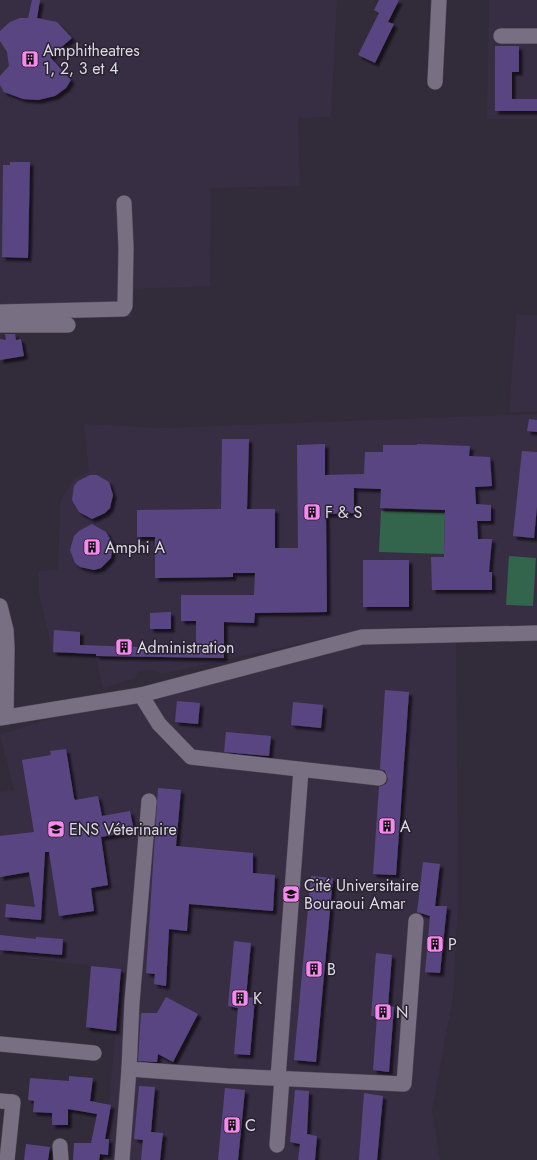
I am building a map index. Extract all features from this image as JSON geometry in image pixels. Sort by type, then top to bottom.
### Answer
[{"type":"street","points":[[435,82],[439,0]]},
{"type":"street","points":[[501,36],[537,36]]},
{"type":"street","points":[[0,312],[123,310],[125,306],[126,248],[124,203]]},
{"type":"street","points":[[0,325],[68,325]]},
{"type":"street","points":[[0,606],[6,630],[7,647],[3,718],[141,695],[362,637],[537,633]]},
{"type":"street","points":[[141,695],[159,724],[191,757],[379,778]]},
{"type":"street","points":[[277,1145],[280,1078],[301,770]]},
{"type":"street","points":[[122,1160],[129,1069],[132,1002],[149,801]]},
{"type":"street","points":[[129,1069],[404,1084],[416,921]]},
{"type":"street","points":[[0,1044],[94,1052]]},
{"type":"street","points":[[0,1101],[13,1102],[5,1159]]},
{"type":"shaded area","points":[[0,0],[337,0],[331,117],[298,118],[300,186],[211,188],[210,286],[131,289],[132,317],[0,320]]},
{"type":"shaded area","points":[[489,0],[537,0],[537,119],[487,119]]},
{"type":"shaded area","points":[[516,315],[537,315],[537,411],[509,413]]},
{"type":"shaded area","points":[[537,414],[537,625],[447,625],[365,629],[161,674],[153,670],[138,672],[135,678],[103,688],[96,656],[53,653],[39,594],[39,571],[58,570],[60,503],[75,478],[89,472],[84,424],[163,428]]},
{"type":"shaded area","name":"Cité Universitaire Bouraoui Amar","points":[[456,633],[458,900],[453,997],[432,1111],[440,1160],[104,1160],[121,969],[0,955],[0,792],[14,790],[0,735],[70,712],[377,639]]},
{"type":"green space","points":[[381,511],[445,513],[444,554],[379,552]]},
{"type":"green space","points":[[509,556],[536,558],[533,606],[506,605]]},
{"type":"building","name":"Amphitheatres 1, 2, 3 et 4","points":[[32,0],[40,0],[37,18],[57,22],[72,38],[50,57],[71,80],[66,88],[55,96],[38,100],[23,99],[4,92],[0,85],[0,76],[9,66],[7,52],[0,41],[0,31],[10,22],[20,18],[28,18]]},
{"type":"building","points":[[379,0],[399,0],[388,22],[394,24],[375,63],[358,55],[379,13],[374,10]]},
{"type":"building","points":[[495,46],[519,46],[519,72],[512,72],[512,99],[537,99],[537,111],[495,111]]},
{"type":"building","points":[[10,162],[30,162],[28,258],[2,257],[3,165],[10,165]]},
{"type":"building","points":[[5,334],[15,334],[16,340],[21,339],[24,356],[0,360],[0,339],[6,340]]},
{"type":"building","points":[[529,419],[537,420],[537,432],[527,431]]},
{"type":"building","points":[[222,439],[249,439],[247,509],[275,509],[275,548],[298,548],[297,445],[325,444],[325,475],[364,474],[365,452],[383,452],[383,445],[417,444],[470,446],[469,456],[490,457],[492,486],[475,487],[476,504],[491,505],[491,521],[477,521],[478,539],[492,539],[489,572],[492,572],[492,590],[432,590],[431,557],[444,557],[445,510],[380,508],[381,489],[354,488],[354,513],[326,514],[327,612],[255,613],[254,623],[224,622],[224,658],[96,656],[96,654],[53,652],[54,630],[80,632],[80,645],[196,649],[196,621],[181,621],[181,595],[254,595],[255,573],[233,573],[233,577],[155,578],[155,537],[137,537],[137,510],[221,509]]},
{"type":"building","points":[[522,451],[537,452],[537,506],[534,538],[513,536]]},
{"type":"building","points":[[90,475],[97,475],[109,482],[113,495],[110,508],[105,513],[92,519],[79,512],[72,500],[74,486],[78,481]]},
{"type":"building","name":"Amphi A","points":[[92,524],[106,532],[113,544],[111,558],[101,568],[94,570],[80,567],[75,563],[70,550],[74,536],[79,531]]},
{"type":"building","points":[[363,560],[409,560],[409,607],[363,607]]},
{"type":"building","points":[[171,612],[171,629],[150,629],[150,613]]},
{"type":"building","name":"A","points":[[385,690],[409,692],[396,875],[373,874],[379,787],[386,784],[388,779],[385,771],[380,769]]},
{"type":"building","points":[[177,701],[200,703],[198,724],[175,722]]},
{"type":"building","points":[[293,702],[323,705],[321,728],[291,725]]},
{"type":"building","points":[[226,732],[271,736],[269,756],[224,752]]},
{"type":"building","points":[[66,749],[75,800],[98,796],[102,816],[130,811],[134,831],[101,837],[108,885],[91,888],[94,911],[59,916],[49,852],[45,852],[41,920],[5,917],[6,904],[35,907],[29,872],[0,877],[0,836],[34,832],[22,760],[51,755],[50,751]]},
{"type":"building","points":[[158,788],[181,790],[176,846],[253,853],[253,873],[275,875],[273,911],[189,904],[187,931],[169,929],[166,986],[154,984],[155,974],[146,973]]},
{"type":"building","name":"P","points":[[423,862],[440,864],[435,906],[447,906],[440,973],[425,972],[430,916],[417,912]]},
{"type":"building","name":"B","points":[[311,876],[333,878],[316,1062],[294,1060]]},
{"type":"building","points":[[0,935],[36,939],[36,937],[63,939],[62,955],[0,950]]},
{"type":"building","name":"K","points":[[234,941],[251,943],[246,997],[255,998],[250,1055],[234,1054],[238,1008],[228,1006]]},
{"type":"building","name":"N","points":[[376,953],[392,955],[388,1006],[394,1007],[389,1072],[373,1070],[377,1016],[371,1016]]},
{"type":"building","points":[[91,966],[121,969],[116,1031],[86,1027]]},
{"type":"building","points":[[166,997],[198,1014],[173,1062],[158,1054],[157,1062],[138,1061],[141,1013],[157,1013]]},
{"type":"building","points":[[69,1076],[93,1078],[90,1101],[111,1105],[105,1139],[109,1139],[108,1155],[100,1154],[99,1160],[73,1160],[74,1143],[91,1143],[97,1114],[68,1109],[68,1125],[52,1125],[52,1113],[33,1112],[34,1101],[28,1100],[30,1078],[69,1081]]},
{"type":"building","points":[[139,1086],[155,1087],[151,1132],[163,1133],[160,1160],[141,1160],[143,1140],[134,1139]]},
{"type":"building","name":"C","points":[[225,1088],[245,1090],[238,1160],[218,1160]]},
{"type":"building","points":[[295,1090],[309,1091],[307,1134],[317,1136],[315,1160],[298,1160],[300,1144],[290,1142]]},
{"type":"building","points":[[364,1093],[383,1096],[377,1160],[359,1160]]},
{"type":"building","points":[[26,1144],[50,1147],[48,1160],[24,1160]]},
{"type":"place","name":"Amphitheatres 1, 2, 3 et 4","points":[[30,59]]},
{"type":"place","name":"F & S","points":[[312,512]]},
{"type":"place","name":"Amphi A","points":[[92,547]]},
{"type":"place","name":"Administration","points":[[124,647]]},
{"type":"place","name":"A","points":[[387,826]]},
{"type":"place","name":"ENS Véterinaire","points":[[56,829]]},
{"type":"place","name":"Cité Universitaire Bouraoui Amar","points":[[291,894]]},
{"type":"place","name":"P","points":[[435,944]]},
{"type":"place","name":"B","points":[[314,969]]},
{"type":"place","name":"K","points":[[240,998]]},
{"type":"place","name":"N","points":[[383,1012]]},
{"type":"place","name":"C","points":[[232,1125]]}]
